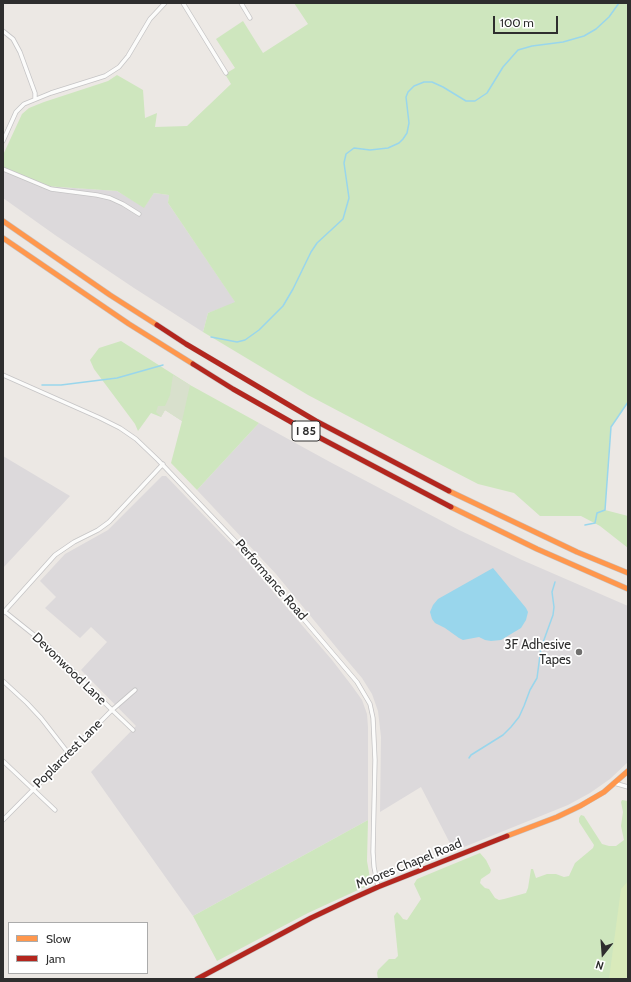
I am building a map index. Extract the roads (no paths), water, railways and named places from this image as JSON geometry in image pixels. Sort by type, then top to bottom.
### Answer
[{"type":"main road","name":"I 85","points":[[3,221],[98,288],[179,340],[316,420],[373,452],[470,502],[577,552],[628,573]]},
{"type":"main road","name":"I 85","points":[[3,238],[123,320],[189,362],[306,431],[446,505],[537,549],[628,589]]},
{"type":"main road","points":[[3,242],[28,256]]},
{"type":"main road","name":"Moores Chapel Road","points":[[196,979],[311,918],[378,887],[557,817],[580,806],[614,784],[628,771]]},
{"type":"street","points":[[3,141],[18,110],[24,104],[97,79],[114,70],[125,60],[150,19],[165,3]]},
{"type":"street","points":[[183,3],[226,73]]},
{"type":"street","points":[[240,3],[250,18]]},
{"type":"street","points":[[3,31],[13,39],[20,52],[35,93],[35,99]]},
{"type":"street","points":[[3,169],[51,189],[110,198],[139,214]]},
{"type":"street","name":"Performance Road","points":[[3,375],[120,428],[136,439],[163,464],[232,536],[276,585],[357,682],[367,698],[371,708],[374,726],[373,857],[378,887]]},
{"type":"street","points":[[4,611],[55,555],[109,522],[163,464]]},
{"type":"street","name":"Devonwood Lane","points":[[4,611],[49,647],[133,730]]},
{"type":"street","points":[[3,681],[41,718],[69,754]]},
{"type":"street","name":"Poplarcrest Lane","points":[[3,820],[112,710],[135,690]]},
{"type":"street","points":[[3,761],[55,810]]},
{"type":"street","points":[[614,784],[628,787]]},
{"type":"water","points":[[493,568],[528,612],[526,620],[521,628],[501,640],[491,641],[479,637],[463,640],[435,623],[430,612],[438,599]]},
{"type":"waterway","points":[[211,337],[237,342],[245,340],[259,330],[283,306],[317,243],[343,219],[349,198],[344,163],[346,154],[354,148],[370,150],[388,148],[399,143],[407,133],[409,123],[406,97],[408,92],[414,86],[424,82],[432,82],[466,101],[475,101],[487,93],[503,67],[518,50],[532,46],[563,42],[584,36],[596,29],[609,17],[619,3]]},
{"type":"waterway","points":[[42,385],[61,385],[117,378],[163,365]]},
{"type":"waterway","points":[[585,525],[595,523],[597,513],[605,510],[611,427],[628,402]]},
{"type":"waterway","points":[[469,758],[471,755],[503,735],[519,717],[530,690],[537,678],[541,648],[553,615],[554,607],[552,592],[555,582]]},
{"type":"place","name":"3F Adhesive Tapes","points":[[579,652]]}]
